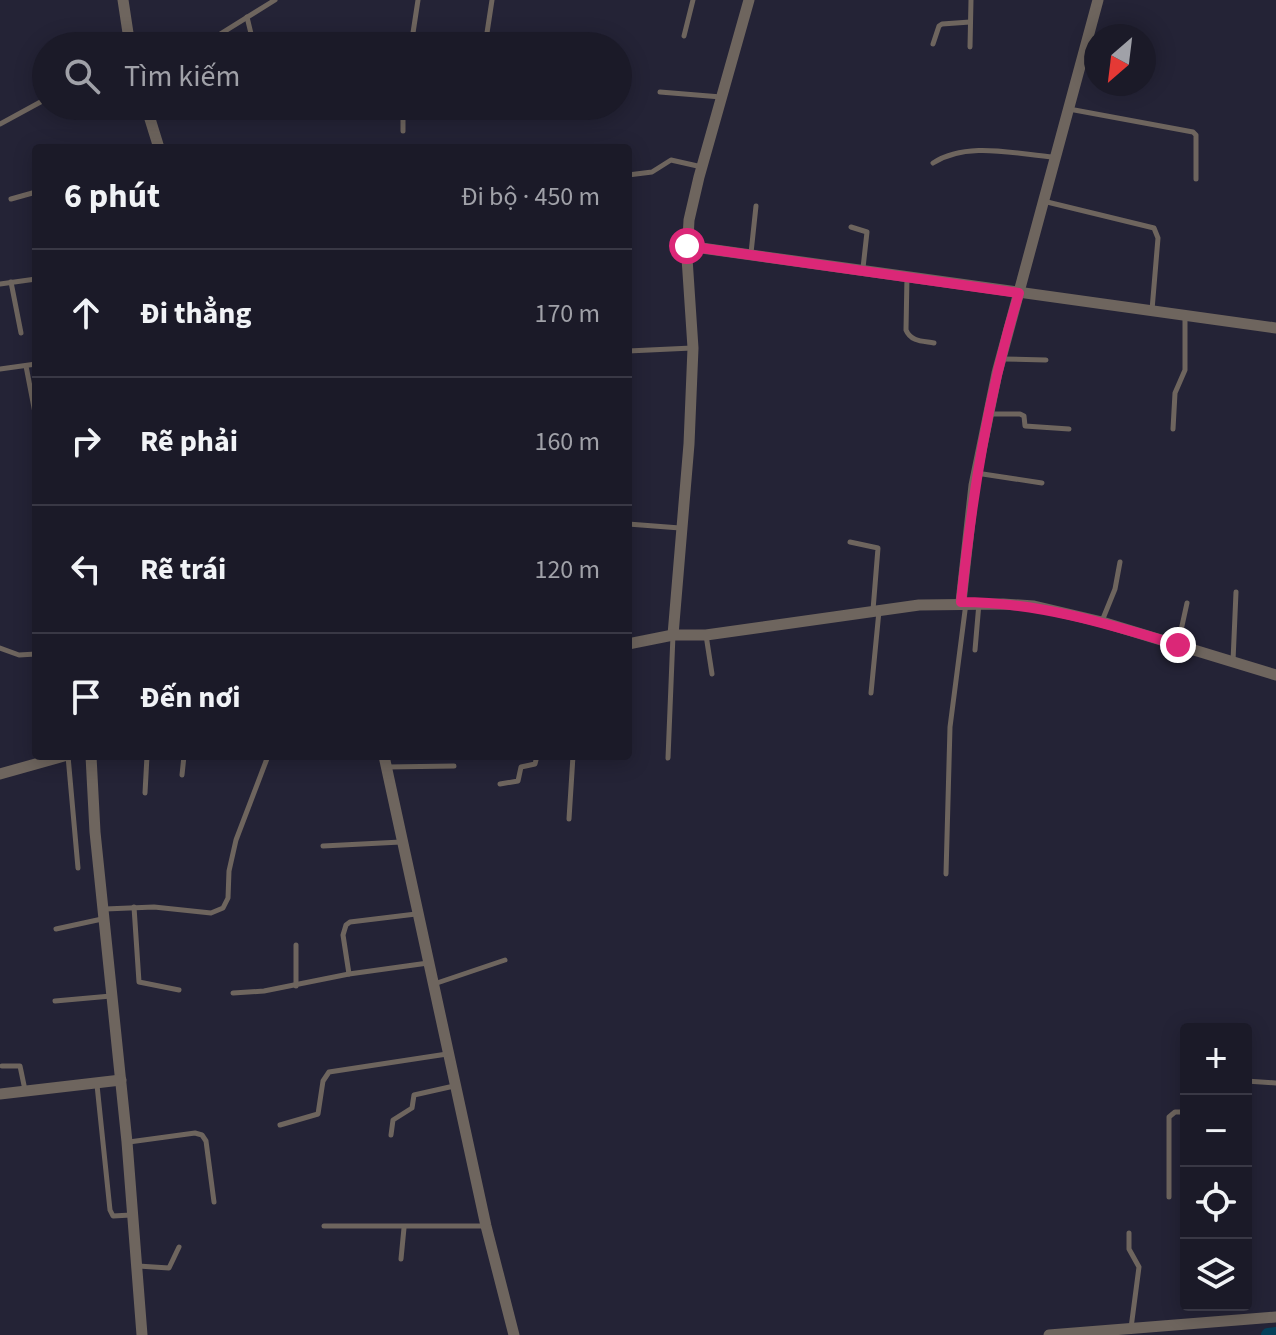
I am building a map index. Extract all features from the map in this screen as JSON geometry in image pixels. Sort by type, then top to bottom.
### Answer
[{"type":"street","points":[[123,0],[128,32]]},
{"type":"street","points":[[673,635],[689,444],[693,348],[687,246],[689,220],[749,0]]},
{"type":"street","points":[[963,602],[976,473],[1001,359],[1098,0]]},
{"type":"street","points":[[150,120],[158,144]]},
{"type":"street","points":[[687,246],[1276,328]]},
{"type":"street","points":[[632,643],[673,635],[706,635],[876,611],[979,602],[1034,606],[1102,622],[1276,675]]},
{"type":"street","points":[[0,774],[51,760]]},
{"type":"street","points":[[91,760],[99,917],[127,1142],[129,1215],[142,1335]]},
{"type":"street","points":[[385,762],[486,1226],[514,1335]]},
{"type":"street","points":[[0,1094],[118,1080]]},
{"type":"street","points":[[1049,1335],[1276,1317]]},
{"type":"lane","points":[[223,32],[275,0]]},
{"type":"lane","points":[[413,32],[418,0]]},
{"type":"lane","points":[[487,32],[492,0]]},
{"type":"lane","points":[[684,36],[693,0]]},
{"type":"lane","points":[[970,47],[971,0]]},
{"type":"lane","points":[[247,17],[251,32]]},
{"type":"lane","points":[[933,44],[939,26],[947,22],[970,22]]},
{"type":"lane","points":[[660,92],[722,97]]},
{"type":"lane","points":[[0,124],[32,107]]},
{"type":"lane","points":[[1068,108],[1193,132],[1196,135],[1196,179]]},
{"type":"lane","points":[[403,120],[403,131]]},
{"type":"lane","points":[[933,163],[953,153],[970,150],[1055,157]]},
{"type":"lane","points":[[632,175],[648,173],[671,160],[702,167]]},
{"type":"lane","points":[[11,199],[32,193]]},
{"type":"lane","points":[[1043,201],[1154,228],[1158,238],[1152,311]]},
{"type":"lane","points":[[751,254],[756,206]]},
{"type":"lane","points":[[851,227],[867,232],[863,269]]},
{"type":"lane","points":[[907,276],[906,330],[915,340],[934,343]]},
{"type":"lane","points":[[0,284],[32,279]]},
{"type":"lane","points":[[11,282],[21,333]]},
{"type":"lane","points":[[1173,429],[1175,393],[1185,370],[1185,315]]},
{"type":"lane","points":[[632,351],[693,348]]},
{"type":"lane","points":[[1001,359],[1046,360]]},
{"type":"lane","points":[[0,369],[32,365]]},
{"type":"lane","points":[[26,366],[32,397]]},
{"type":"lane","points":[[989,414],[1020,414],[1024,416],[1025,426],[1069,429]]},
{"type":"lane","points":[[976,473],[1042,483]]},
{"type":"lane","points":[[632,524],[681,528]]},
{"type":"lane","points":[[850,542],[878,548],[871,693]]},
{"type":"lane","points":[[1102,622],[1115,589],[1120,562]]},
{"type":"lane","points":[[1233,662],[1236,592]]},
{"type":"lane","points":[[946,874],[950,727],[963,602]]},
{"type":"lane","points":[[975,650],[979,602]]},
{"type":"lane","points":[[1178,645],[1187,603]]},
{"type":"lane","points":[[668,758],[673,635]]},
{"type":"lane","points":[[706,635],[712,674]]},
{"type":"lane","points":[[0,648],[19,655],[32,654]]},
{"type":"lane","points":[[66,760],[78,868]]},
{"type":"lane","points":[[145,793],[147,760]]},
{"type":"lane","points":[[182,775],[184,760]]},
{"type":"lane","points":[[56,929],[134,907],[211,913],[223,908],[228,898],[229,871],[236,840],[266,760]]},
{"type":"lane","points":[[500,784],[518,781],[521,767],[535,764],[536,760]]},
{"type":"lane","points":[[569,819],[573,760]]},
{"type":"lane","points":[[385,762],[454,766]]},
{"type":"lane","points":[[323,846],[402,842]]},
{"type":"lane","points":[[134,907],[139,982],[179,990]]},
{"type":"lane","points":[[349,974],[343,935],[346,925],[417,914]]},
{"type":"lane","points":[[296,945],[296,986]]},
{"type":"lane","points":[[433,984],[505,960]]},
{"type":"lane","points":[[233,993],[296,986],[349,974],[429,963]]},
{"type":"lane","points":[[55,1001],[109,996]]},
{"type":"lane","points":[[280,1125],[318,1114],[323,1081],[329,1072],[448,1054]]},
{"type":"lane","points":[[2,1066],[20,1066],[25,1091]]},
{"type":"lane","points":[[1252,1081],[1276,1083]]},
{"type":"lane","points":[[100,1084],[110,1210],[113,1216],[129,1215]]},
{"type":"lane","points":[[391,1135],[393,1120],[412,1108],[414,1095],[455,1086]]},
{"type":"lane","points":[[1169,1197],[1169,1117],[1180,1112]]},
{"type":"lane","points":[[127,1142],[195,1133],[202,1135],[206,1141],[214,1202]]},
{"type":"lane","points":[[324,1226],[486,1226]]},
{"type":"lane","points":[[401,1259],[404,1228]]},
{"type":"lane","points":[[1129,1233],[1129,1249],[1139,1267],[1131,1329]]},
{"type":"lane","points":[[136,1265],[169,1268],[179,1247]]},
{"type":"waterway","points":[[1268,1335],[1276,1334]]},
{"type":"route","points":[[687,246],[1019,293],[997,373],[974,485],[961,602],[1034,606],[1178,645]]}]
